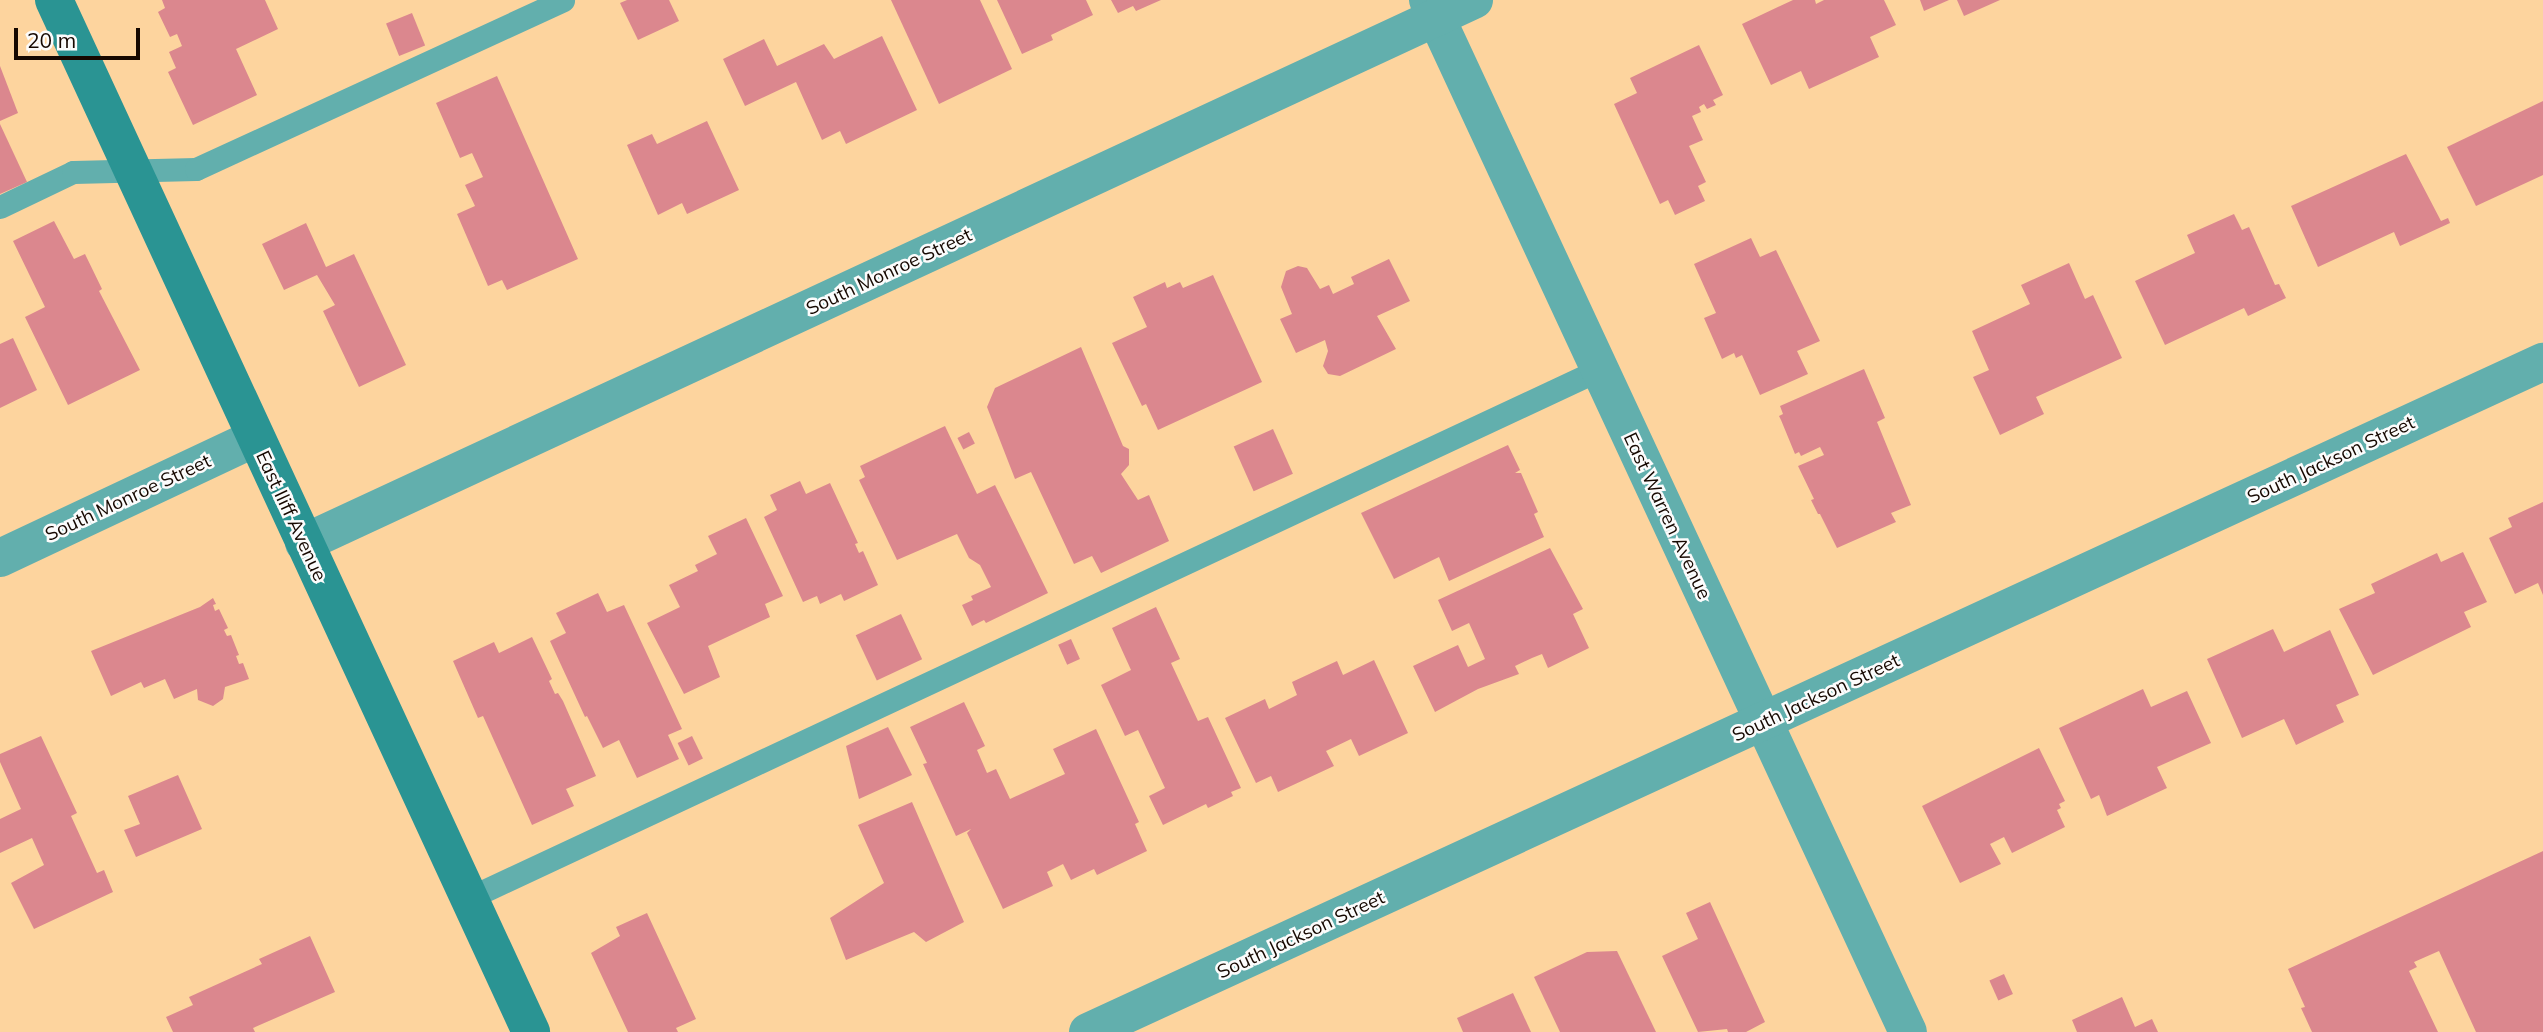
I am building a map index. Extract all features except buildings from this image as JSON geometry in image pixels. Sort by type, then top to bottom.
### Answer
[{"type":"street","name":"East Iliff Avenue","points":[[54,0],[531,1032]]},
{"type":"street","name":"South Monroe Street","points":[[304,543],[1432,9],[1474,0]]},
{"type":"street","name":"East Warren Avenue","points":[[1432,9],[1908,1032]]},
{"type":"street","name":"South Jackson Street","points":[[1088,1032],[2543,362]]},
{"type":"street","name":"South Monroe Street","points":[[0,558],[255,438]]},
{"type":"lane","points":[[0,207],[73,173],[196,169],[563,0]]},
{"type":"lane","points":[[469,898],[1598,370]]}]
